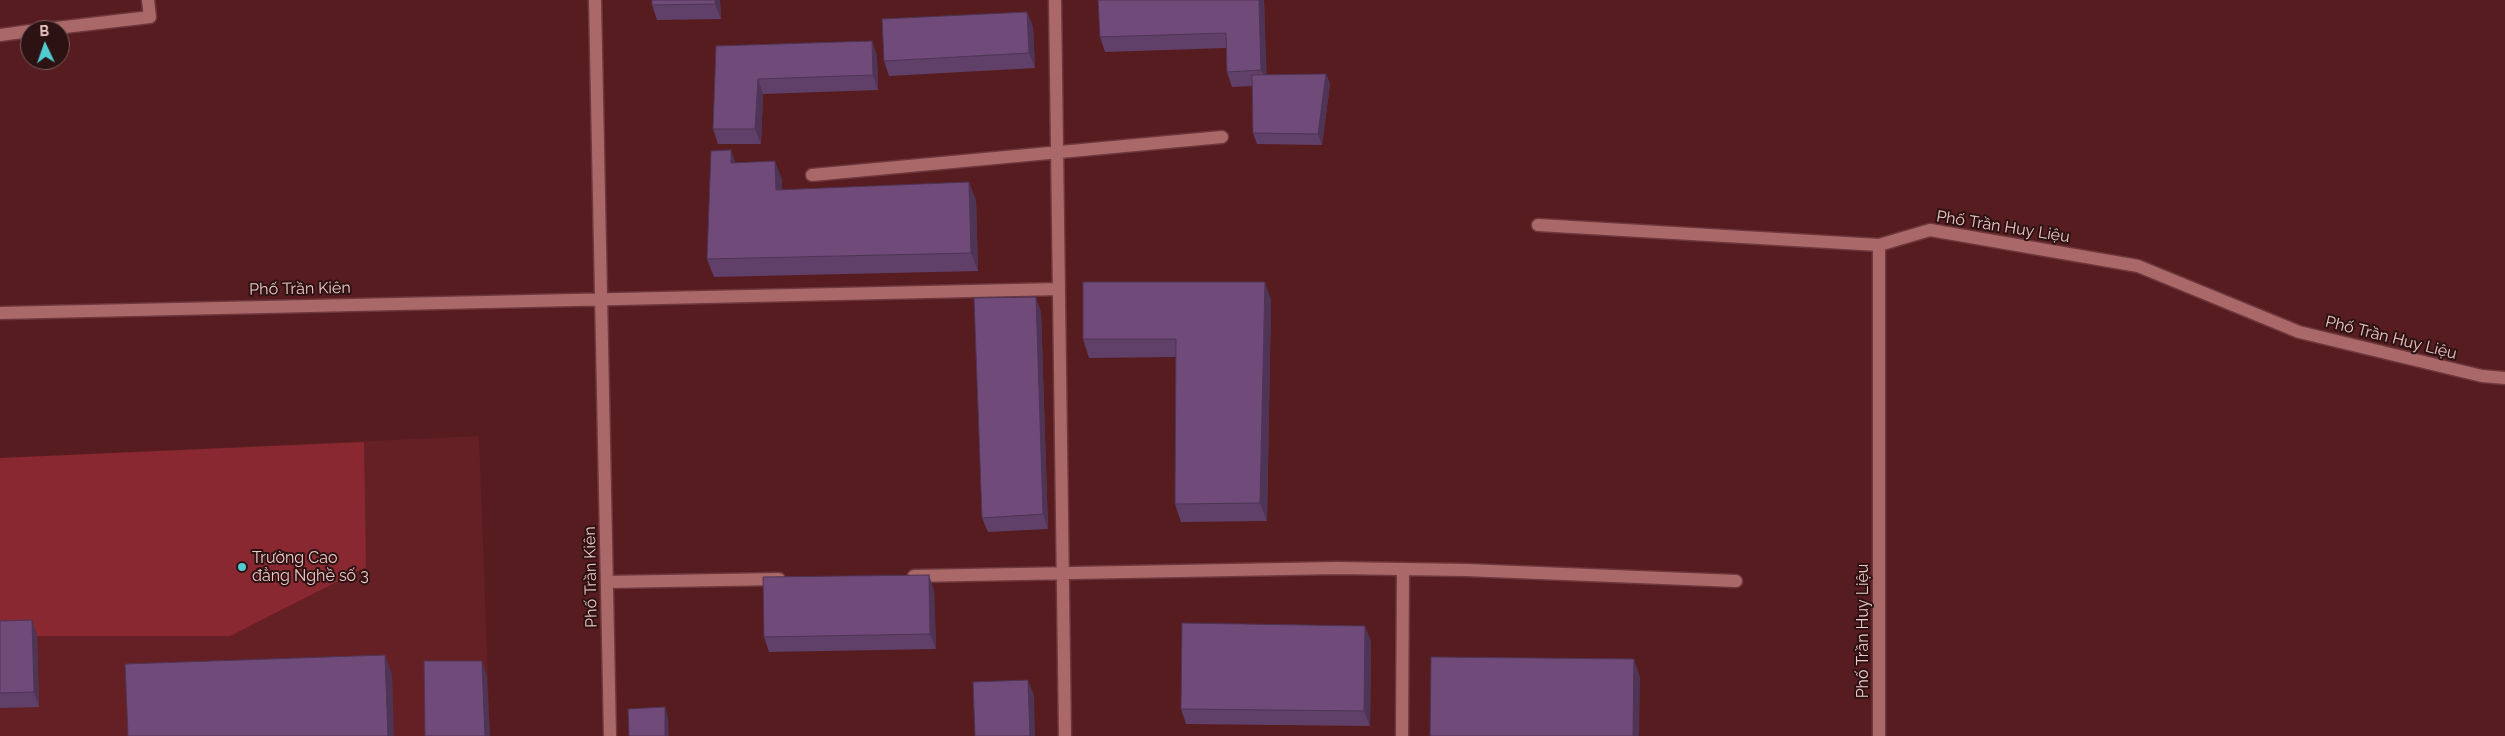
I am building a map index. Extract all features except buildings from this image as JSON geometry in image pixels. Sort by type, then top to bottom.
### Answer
[{"type":"street","points":[[70,26],[150,17],[148,0]]},
{"type":"street","name":"Phố Trần Kiên","points":[[595,0],[610,736]]},
{"type":"street","points":[[1054,0],[1065,736]]},
{"type":"street","points":[[0,35],[20,32]]},
{"type":"street","points":[[812,175],[1222,137]]},
{"type":"street","points":[[1538,225],[1879,245]]},
{"type":"street","name":"Phố Trần Huy Liệu","points":[[1879,736],[1879,245],[1930,230],[2138,266],[2299,332],[2482,376],[2505,378]]},
{"type":"street","points":[[602,298],[1059,289]]},
{"type":"street","name":"Phố Trần Kiên","points":[[0,313],[602,298]]},
{"type":"street","points":[[904,576],[1210,569],[1403,569],[1601,574],[1736,581]]},
{"type":"street","points":[[1402,736],[1403,569]]},
{"type":"street","points":[[607,582],[796,578]]},
{"type":"shaded area","name":"Trường Cao đẳng Nghề số 3","points":[[479,436],[490,736],[0,736],[0,458]]},
{"type":"shaded area","points":[[364,442],[366,567],[230,636],[0,636],[0,458]]},
{"type":"place","name":"Trường Cao đẳng Nghề số 3","points":[[242,567]]}]
